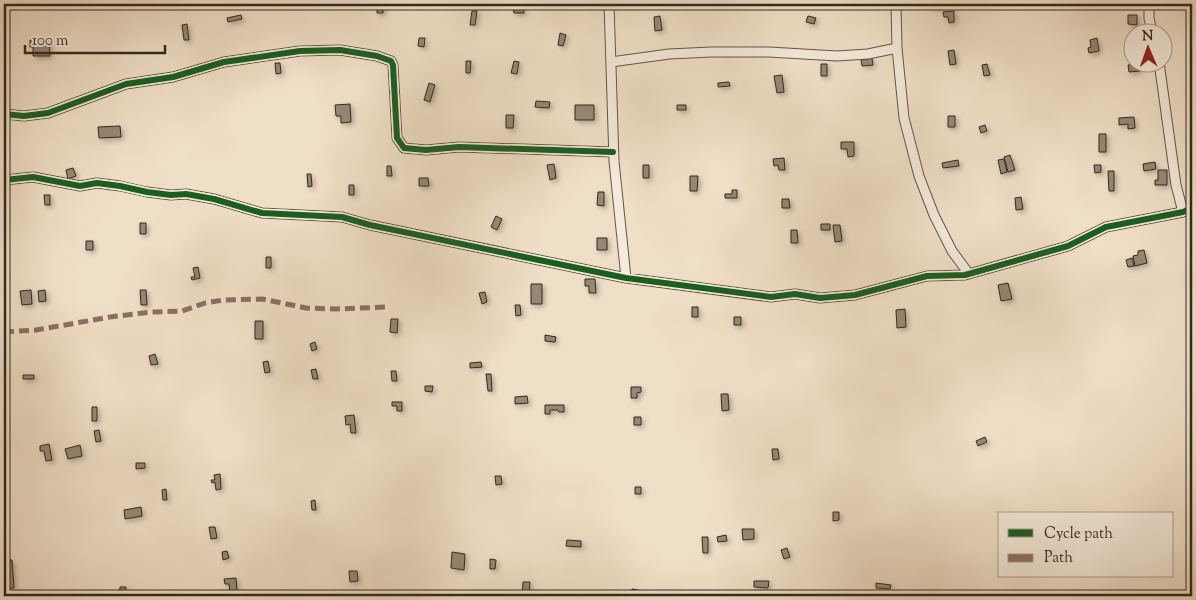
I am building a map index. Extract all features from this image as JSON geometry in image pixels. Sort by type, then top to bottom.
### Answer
[{"type":"street","points":[[609,4],[613,152],[626,278]]},
{"type":"street","points":[[896,4],[896,48],[904,118],[919,176],[934,215],[952,251],[969,274]]},
{"type":"street","points":[[1149,4],[1150,22]]},
{"type":"street","points":[[611,62],[669,54],[768,52],[837,56],[868,54],[896,48]]},
{"type":"street","points":[[4,114],[24,116],[48,113],[126,84],[173,76],[224,62],[300,51],[340,50],[377,56],[390,61],[393,65],[397,138],[404,148],[426,150],[459,147],[613,152]]},
{"type":"street","points":[[1160,72],[1176,184],[1183,212]]},
{"type":"street","points":[[4,180],[33,177],[80,186],[97,183],[155,193],[186,194],[214,199],[262,213],[342,217],[370,225],[626,278],[771,296],[795,294],[820,298],[855,295],[927,276],[969,274],[1068,246],[1106,227],[1183,212],[1192,208]]},
{"type":"building","points":[[377,4],[383,4],[383,13],[377,13]]},
{"type":"building","points":[[931,4],[954,4],[955,6],[931,8]]},
{"type":"building","points":[[524,8],[524,13],[514,13],[513,9]]},
{"type":"building","points":[[472,11],[477,11],[475,25],[470,25]]},
{"type":"building","points":[[954,11],[954,22],[949,23],[948,17],[944,17],[943,12]]},
{"type":"building","points":[[241,15],[242,19],[228,22],[227,18]]},
{"type":"building","points":[[1128,15],[1137,15],[1137,22],[1128,22]]},
{"type":"building","points":[[660,16],[662,30],[655,31],[654,17]]},
{"type":"building","points":[[808,16],[816,18],[814,24],[806,22]]},
{"type":"building","points":[[187,24],[189,40],[184,40],[182,25]]},
{"type":"building","points":[[560,33],[566,35],[563,46],[558,45]]},
{"type":"building","points":[[419,38],[425,38],[424,47],[418,46]]},
{"type":"building","points":[[1097,38],[1099,51],[1089,53],[1088,48],[1091,47],[1090,40]]},
{"type":"building","points":[[30,40],[49,40],[50,56],[33,56],[33,47],[30,47]]},
{"type":"building","points":[[954,50],[956,64],[950,65],[948,51]]},
{"type":"building","points":[[872,58],[873,65],[862,66],[861,60]]},
{"type":"building","points":[[466,61],[471,61],[470,73],[466,73]]},
{"type":"building","points":[[514,61],[519,62],[517,74],[511,73]]},
{"type":"building","points":[[275,63],[280,63],[281,73],[276,74]]},
{"type":"building","points":[[821,64],[827,64],[827,76],[821,76]]},
{"type":"building","points":[[987,64],[990,75],[984,76],[982,65]]},
{"type":"building","points":[[782,75],[784,92],[777,93],[774,76]]},
{"type":"building","points":[[729,82],[730,86],[718,87],[718,83]]},
{"type":"building","points":[[429,83],[435,85],[430,102],[424,100]]},
{"type":"building","points":[[536,101],[550,102],[549,108],[535,107]]},
{"type":"building","points":[[350,104],[351,122],[341,123],[341,116],[336,116],[335,105]]},
{"type":"building","points":[[575,105],[594,105],[594,120],[575,120]]},
{"type":"building","points":[[677,105],[686,105],[686,110],[677,110]]},
{"type":"building","points":[[506,115],[514,115],[513,128],[506,128]]},
{"type":"building","points":[[948,116],[955,116],[955,127],[948,127]]},
{"type":"building","points":[[1134,117],[1135,128],[1128,129],[1128,124],[1119,125],[1119,118]]},
{"type":"building","points":[[985,125],[987,131],[981,133],[979,127]]},
{"type":"building","points":[[120,126],[121,137],[99,138],[98,127]]},
{"type":"building","points":[[1099,134],[1106,134],[1106,152],[1099,152]]},
{"type":"building","points":[[841,142],[854,142],[854,156],[848,157],[847,149],[841,149]]},
{"type":"building","points":[[1010,155],[1015,170],[1008,172],[1004,157]]},
{"type":"building","points":[[784,158],[785,170],[779,170],[778,165],[774,166],[773,159]]},
{"type":"building","points":[[1004,159],[1007,172],[1001,174],[998,160]]},
{"type":"building","points":[[958,160],[959,166],[943,168],[942,163]]},
{"type":"building","points":[[1155,162],[1156,169],[1144,171],[1143,164]]},
{"type":"building","points":[[554,164],[556,178],[550,180],[547,165]]},
{"type":"building","points":[[643,165],[649,165],[649,178],[643,178]]},
{"type":"building","points":[[1094,165],[1101,165],[1101,172],[1095,173]]},
{"type":"building","points":[[387,166],[391,166],[392,176],[387,176]]},
{"type":"building","points":[[73,168],[76,176],[68,179],[66,170]]},
{"type":"building","points":[[1158,170],[1167,170],[1167,185],[1155,185],[1155,180],[1158,180]]},
{"type":"building","points":[[1108,171],[1114,171],[1114,191],[1109,191]]},
{"type":"building","points":[[307,174],[311,174],[312,186],[308,187]]},
{"type":"building","points":[[690,176],[698,176],[697,191],[690,191]]},
{"type":"building","points":[[419,178],[428,178],[429,186],[419,186]]},
{"type":"building","points":[[349,185],[354,185],[354,195],[349,195]]},
{"type":"building","points":[[732,190],[737,190],[737,198],[725,198],[725,194],[732,194]]},
{"type":"building","points":[[598,192],[604,192],[604,206],[597,205]]},
{"type":"building","points":[[44,195],[50,195],[50,205],[45,205]]},
{"type":"building","points":[[1021,197],[1023,209],[1016,210],[1015,198]]},
{"type":"building","points":[[782,199],[789,199],[790,208],[782,208]]},
{"type":"building","points":[[496,216],[502,219],[497,230],[491,227]]},
{"type":"building","points":[[140,223],[146,223],[146,234],[140,234]]},
{"type":"building","points":[[821,224],[830,224],[830,230],[821,230]]},
{"type":"building","points":[[833,225],[840,225],[842,241],[835,242]]},
{"type":"building","points":[[791,230],[797,230],[798,243],[791,243]]},
{"type":"building","points":[[597,238],[607,238],[607,250],[597,250]]},
{"type":"building","points":[[86,241],[93,241],[93,250],[86,250]]},
{"type":"building","points":[[1144,250],[1147,263],[1135,266],[1133,256],[1138,255],[1138,251]]},
{"type":"building","points":[[266,257],[271,257],[271,268],[266,268]]},
{"type":"building","points":[[1132,258],[1134,266],[1128,267],[1126,260]]},
{"type":"building","points":[[198,267],[200,278],[192,280],[191,277],[195,277],[193,268]]},
{"type":"building","points":[[585,279],[595,279],[596,293],[589,293],[589,286],[585,286]]},
{"type":"building","points":[[1008,283],[1012,299],[1001,301],[998,285]]},
{"type":"building","points":[[531,284],[542,284],[542,304],[531,304]]},
{"type":"building","points":[[31,290],[32,304],[22,305],[20,291]]},
{"type":"building","points":[[45,290],[46,301],[39,302],[38,291]]},
{"type":"building","points":[[140,290],[146,290],[147,305],[141,305]]},
{"type":"building","points":[[485,292],[487,302],[482,304],[479,293]]},
{"type":"building","points":[[515,305],[520,305],[521,315],[516,316]]},
{"type":"building","points":[[692,307],[698,307],[698,317],[692,317]]},
{"type":"building","points":[[905,309],[906,327],[897,328],[896,310]]},
{"type":"building","points":[[734,317],[741,317],[741,325],[734,325]]},
{"type":"building","points":[[391,319],[398,319],[397,333],[390,332]]},
{"type":"building","points":[[255,321],[263,321],[263,339],[255,339]]},
{"type":"building","points":[[545,335],[556,337],[555,342],[545,341]]},
{"type":"building","points":[[315,342],[317,349],[312,351],[310,344]]},
{"type":"building","points":[[155,354],[158,364],[151,365],[149,356]]},
{"type":"building","points":[[268,361],[270,372],[265,373],[263,362]]},
{"type":"building","points":[[481,362],[482,367],[470,368],[470,363]]},
{"type":"building","points":[[316,369],[318,379],[313,379],[311,370]]},
{"type":"building","points":[[391,371],[396,371],[397,381],[392,381]]},
{"type":"building","points":[[486,374],[491,374],[492,391],[488,391]]},
{"type":"building","points":[[23,375],[34,375],[34,379],[23,379]]},
{"type":"building","points":[[425,386],[433,386],[432,392],[425,391]]},
{"type":"building","points":[[631,387],[641,387],[641,392],[637,393],[637,398],[631,398]]},
{"type":"building","points":[[721,394],[728,394],[729,410],[722,411]]},
{"type":"building","points":[[527,396],[528,403],[515,404],[515,397]]},
{"type":"building","points":[[392,402],[402,402],[402,411],[397,411],[397,406],[392,406]]},
{"type":"building","points":[[545,405],[564,405],[564,412],[550,410],[550,414],[545,414]]},
{"type":"building","points":[[92,407],[97,407],[97,421],[92,421]]},
{"type":"building","points":[[354,415],[356,433],[351,433],[350,424],[346,425],[345,416]]},
{"type":"building","points":[[634,417],[641,417],[641,425],[634,425]]},
{"type":"building","points":[[99,430],[101,441],[96,442],[94,431]]},
{"type":"building","points":[[985,437],[987,442],[978,446],[976,441]]},
{"type":"building","points":[[49,444],[52,460],[46,461],[44,451],[40,451],[40,446]]},
{"type":"building","points":[[80,445],[82,456],[68,459],[65,449]]},
{"type":"building","points":[[772,449],[778,449],[779,459],[773,460]]},
{"type":"building","points":[[136,463],[145,463],[145,468],[136,469]]},
{"type":"building","points":[[220,474],[221,489],[216,490],[215,482],[212,483],[211,480],[215,480],[214,475]]},
{"type":"building","points":[[495,476],[501,476],[502,484],[496,485]]},
{"type":"building","points":[[635,487],[641,487],[641,494],[635,494]]},
{"type":"building","points":[[166,489],[167,500],[163,500],[162,490]]},
{"type":"building","points":[[315,500],[316,510],[312,510],[311,501]]},
{"type":"building","points":[[141,507],[142,516],[125,519],[124,510]]},
{"type":"building","points":[[833,512],[839,512],[839,520],[833,521]]},
{"type":"building","points":[[209,527],[215,527],[217,538],[211,539]]},
{"type":"building","points":[[742,529],[754,529],[754,539],[743,540]]},
{"type":"building","points":[[726,535],[727,541],[718,542],[717,537]]},
{"type":"building","points":[[702,537],[708,537],[708,553],[703,553]]},
{"type":"building","points":[[567,540],[581,541],[581,547],[566,546]]},
{"type":"building","points":[[787,548],[790,557],[784,559],[781,550]]},
{"type":"building","points":[[227,551],[229,558],[223,560],[222,552]]},
{"type":"building","points":[[452,552],[465,554],[464,570],[451,568]]},
{"type":"building","points":[[490,559],[496,560],[495,569],[490,569]]},
{"type":"building","points":[[4,560],[12,560],[14,588],[4,588]]},
{"type":"building","points":[[349,571],[357,571],[358,581],[350,582]]},
{"type":"building","points":[[236,578],[237,593],[230,593],[229,584],[225,584],[224,579]]},
{"type":"building","points":[[754,581],[769,581],[768,588],[754,587]]},
{"type":"building","points":[[523,582],[530,582],[529,596],[522,596]]},
{"type":"building","points":[[876,583],[891,585],[890,589],[876,588]]},
{"type":"building","points":[[120,587],[126,587],[125,596],[119,596]]},
{"type":"building","points":[[632,589],[638,590],[638,596],[632,596]]},
{"type":"marked path","points":[[4,332],[36,330],[151,312],[182,311],[205,303],[223,300],[262,299],[306,308],[386,307]]},
{"type":"cycle path","points":[[4,114],[24,116],[48,113],[126,84],[173,77],[224,62],[300,51],[340,50],[377,56],[391,61],[393,65],[397,138],[404,148],[426,150],[459,147],[613,152]]},
{"type":"cycle path","points":[[4,180],[33,177],[80,186],[97,183],[147,192],[171,195],[186,194],[214,199],[262,213],[342,217],[370,225],[626,278],[771,297],[795,294],[820,298],[855,295],[927,276],[965,275],[1068,246],[1106,227],[1183,212],[1192,208]]}]
